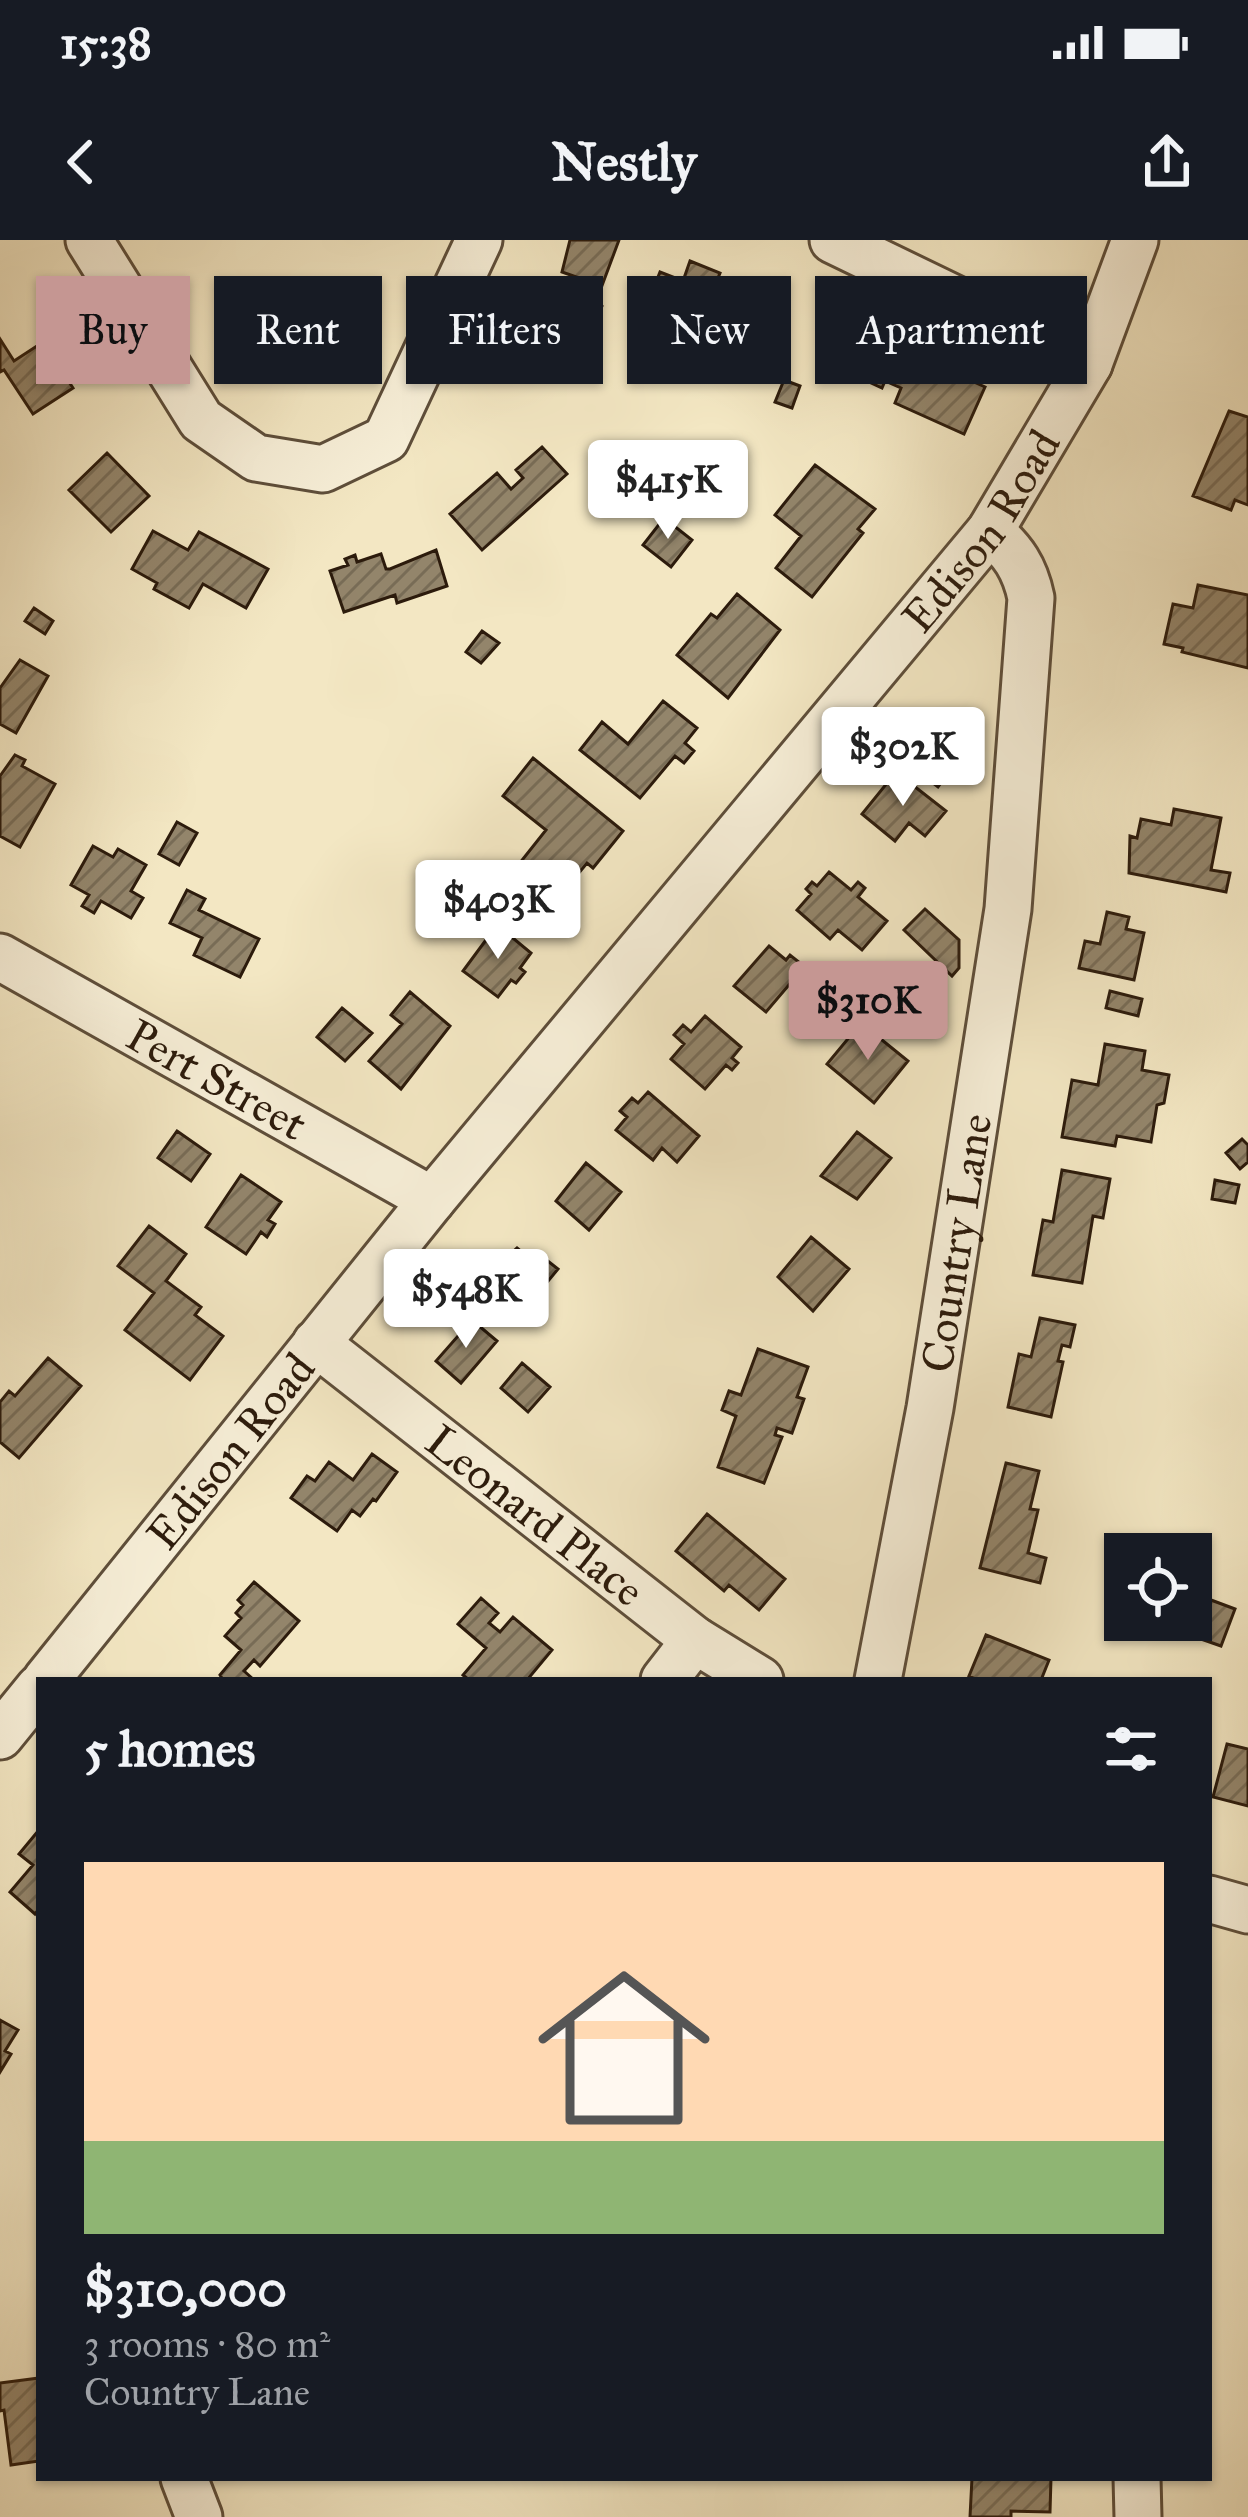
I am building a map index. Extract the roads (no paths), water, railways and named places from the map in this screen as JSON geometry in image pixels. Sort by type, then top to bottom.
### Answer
[{"type":"street","points":[[88,240],[201,420],[256,458],[322,469],[386,439],[479,240]]},
{"type":"street","points":[[833,240],[1089,364]]},
{"type":"street","name":"Edison Road","points":[[48,1677],[432,1200],[990,531],[1089,364],[1135,240]]},
{"type":"street","name":"Country Lane","points":[[879,1677],[930,1408],[1008,909],[1031,598],[1027,576],[1013,552],[990,531]]},
{"type":"street","name":"Pert Street","points":[[0,957],[432,1200]]},
{"type":"street","name":"Leonard Place","points":[[316,1343],[695,1640],[755,1677]]},
{"type":"street","points":[[666,1677],[695,1640]]},
{"type":"street","points":[[0,1736],[36,1692]]},
{"type":"street","points":[[1212,1900],[1248,1910]]},
{"type":"street","points":[[185,2481],[199,2517]]},
{"type":"street","points":[[1137,2481],[1138,2517]]}]
